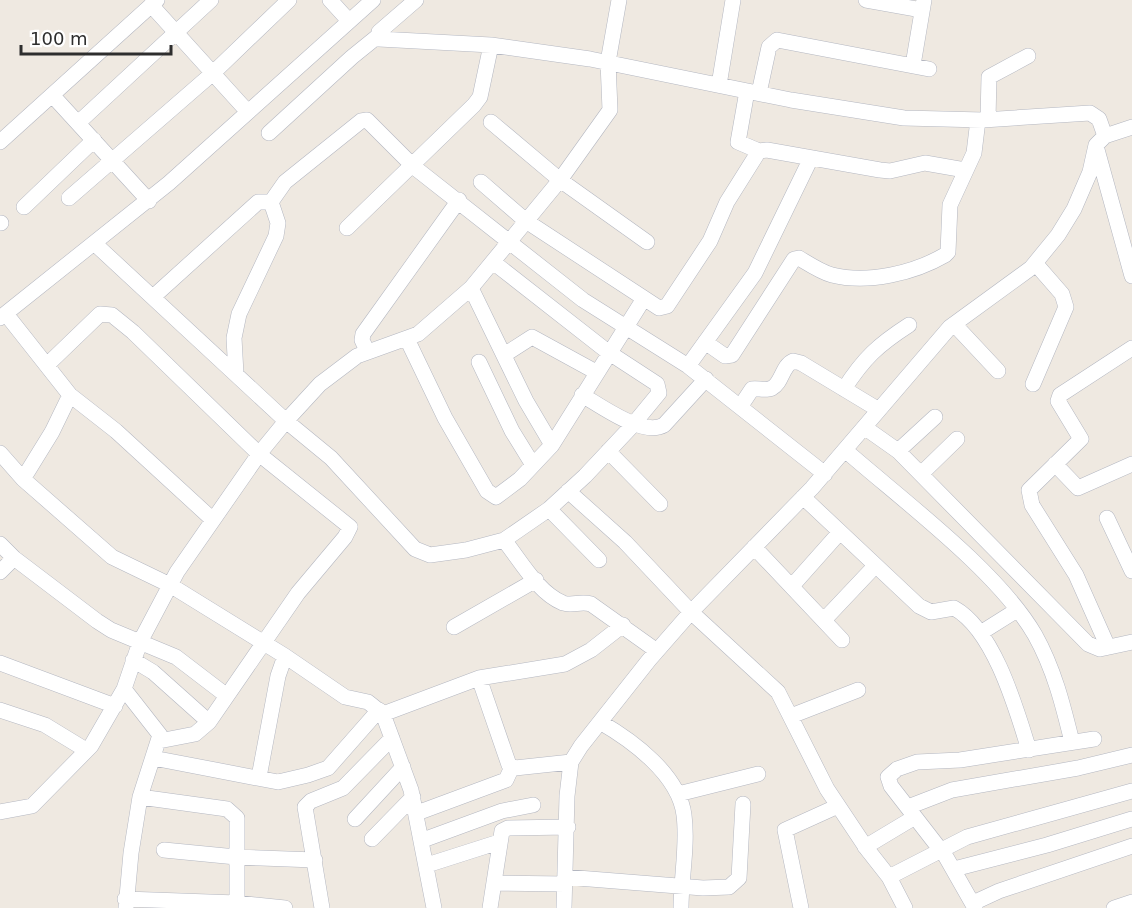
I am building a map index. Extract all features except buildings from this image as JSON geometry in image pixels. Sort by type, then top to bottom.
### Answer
[{"type":"street","points":[[78,123],[211,0]]},
{"type":"street","points":[[69,198],[213,73],[289,0]]},
{"type":"street","points":[[330,0],[349,21]]},
{"type":"street","points":[[213,520],[106,422],[70,395],[47,365],[3,316],[149,201],[373,0]]},
{"type":"street","points":[[269,134],[416,0]]},
{"type":"street","points":[[0,812],[32,806],[86,750],[124,689],[140,642],[170,585],[259,454],[286,421],[320,384],[367,351],[418,334],[471,288],[560,180],[610,110],[608,62],[619,0]]},
{"type":"street","points":[[719,85],[733,0]]},
{"type":"street","points":[[866,0],[923,5],[913,65]]},
{"type":"street","points":[[0,142],[154,3],[176,33],[247,111]]},
{"type":"street","points":[[378,36],[382,40],[491,45],[608,62],[753,92],[904,118],[983,119],[1090,112],[1099,119],[1100,140],[1128,249],[1132,276]]},
{"type":"street","points":[[929,69],[777,40],[769,47],[738,142],[759,151],[880,170],[890,171],[925,163],[965,170]]},
{"type":"street","points":[[347,228],[480,97],[491,45]]},
{"type":"street","points":[[705,342],[724,356],[732,355],[794,259],[799,258],[829,275],[864,277],[909,270],[945,255],[948,252],[952,198],[974,153],[983,119],[989,77],[1028,56]]},
{"type":"street","points":[[53,96],[149,201]]},
{"type":"street","points":[[236,374],[234,338],[239,314],[278,229],[272,202],[285,182],[364,120],[372,123],[413,165],[583,300],[688,366],[825,474]]},
{"type":"street","points":[[491,122],[560,180],[647,242]]},
{"type":"street","points":[[1100,140],[1132,127]]},
{"type":"street","points":[[24,207],[94,140]]},
{"type":"street","points":[[564,908],[568,827],[567,796],[571,762],[600,722],[691,612],[825,474],[954,324],[1035,263],[1074,209],[1090,172],[1100,140]]},
{"type":"street","points":[[481,183],[526,221],[643,300],[659,308],[668,306],[710,241],[727,202],[759,151]]},
{"type":"street","points":[[688,366],[755,273],[811,158]]},
{"type":"street","points":[[367,351],[362,340],[363,333],[459,200]]},
{"type":"street","points":[[153,297],[258,202],[272,202]]},
{"type":"street","points":[[94,243],[286,421],[332,458],[420,552],[430,555],[466,550],[504,540],[549,509],[609,451],[657,397],[660,389],[657,384],[608,352],[493,262]]},
{"type":"street","points":[[1033,384],[1066,307],[1062,294],[1035,263]]},
{"type":"street","points":[[471,288],[526,401],[552,445]]},
{"type":"street","points":[[407,339],[445,418],[492,496],[502,493],[552,445],[608,352],[643,300]]},
{"type":"street","points":[[47,365],[100,314],[112,315],[134,332],[259,454],[350,527],[345,537],[298,593],[209,722],[195,734],[159,741]]},
{"type":"street","points":[[954,324],[998,371]]},
{"type":"street","points":[[844,389],[864,358],[884,341],[909,325]]},
{"type":"street","points":[[504,355],[532,337],[596,372]]},
{"type":"street","points":[[1108,647],[1076,574],[1032,506],[1029,490],[1081,439],[1058,398],[1132,348]]},
{"type":"street","points":[[740,406],[752,389],[767,390],[774,387],[788,364],[793,361],[801,363],[879,410]]},
{"type":"street","points":[[479,362],[512,431],[533,465]]},
{"type":"street","points":[[582,395],[633,424],[662,427],[706,380]]},
{"type":"street","points":[[23,479],[52,432],[70,395]]},
{"type":"street","points":[[898,451],[935,417]]},
{"type":"street","points":[[864,428],[898,451],[1088,644],[1094,648],[1132,642]]},
{"type":"street","points":[[921,474],[957,439]]},
{"type":"street","points":[[845,450],[948,540],[1017,610],[1034,634],[1059,687],[1072,742]]},
{"type":"street","points":[[609,451],[660,504]]},
{"type":"street","points":[[0,453],[23,479],[112,557],[170,585],[285,656],[345,697],[368,702],[381,712],[413,797],[423,840],[434,908]]},
{"type":"street","points":[[1055,464],[1078,488],[1132,464]]},
{"type":"street","points":[[568,492],[632,549],[691,612],[771,684],[791,716],[809,756],[838,806],[865,847],[889,876],[905,908]]},
{"type":"street","points":[[803,497],[919,606],[930,612],[954,608],[982,632],[1015,704],[1029,750]]},
{"type":"street","points":[[549,509],[599,560]]},
{"type":"street","points":[[1107,518],[1132,571]]},
{"type":"street","points":[[792,586],[840,532]]},
{"type":"street","points":[[504,540],[536,580],[556,599],[568,604],[584,602],[591,604],[657,651]]},
{"type":"street","points":[[0,544],[14,558],[97,621],[176,657],[227,696]]},
{"type":"street","points":[[754,548],[842,640]]},
{"type":"street","points":[[0,572],[14,558]]},
{"type":"street","points":[[824,620],[875,566]]},
{"type":"street","points":[[454,627],[536,580]]},
{"type":"street","points":[[982,632],[1017,610]]},
{"type":"street","points":[[153,758],[278,782],[321,771],[331,765],[381,712],[479,678],[565,664],[591,650],[623,625]]},
{"type":"street","points":[[259,777],[278,676],[285,656]]},
{"type":"street","points":[[133,660],[153,672],[209,722]]},
{"type":"street","points":[[0,663],[115,706]]},
{"type":"street","points":[[417,813],[506,780],[512,767],[479,678]]},
{"type":"street","points":[[124,689],[160,735],[140,797],[126,903],[237,903],[285,908]]},
{"type":"street","points":[[791,716],[858,690]]},
{"type":"street","points":[[0,710],[45,725],[86,750]]},
{"type":"street","points":[[600,722],[645,752],[678,794],[685,828],[681,908]]},
{"type":"street","points":[[322,908],[305,810],[307,804],[344,788],[392,738]]},
{"type":"street","points":[[1094,739],[960,760],[917,762],[897,769],[890,774],[888,781],[941,849],[974,905],[999,891],[1132,846]]},
{"type":"street","points":[[865,847],[912,812],[952,790],[1078,768],[1132,755]]},
{"type":"street","points":[[512,767],[571,762]]},
{"type":"street","points":[[355,819],[403,767]]},
{"type":"street","points":[[678,794],[758,774]]},
{"type":"street","points":[[889,876],[941,849],[984,831],[1132,791]]},
{"type":"street","points":[[140,797],[231,810],[237,818],[237,903]]},
{"type":"street","points":[[372,839],[413,797]]},
{"type":"street","points":[[495,884],[565,880],[729,887],[735,883],[740,862],[743,804]]},
{"type":"street","points":[[423,840],[502,811],[532,805]]},
{"type":"street","points":[[801,908],[785,830],[838,806]]},
{"type":"street","points":[[954,869],[1047,845],[1132,819]]},
{"type":"street","points":[[489,908],[495,884],[500,833],[508,828],[568,827]]},
{"type":"street","points":[[427,866],[499,842]]},
{"type":"street","points":[[164,850],[236,857],[315,860]]},
{"type":"street","points":[[1114,908],[1132,902]]}]
